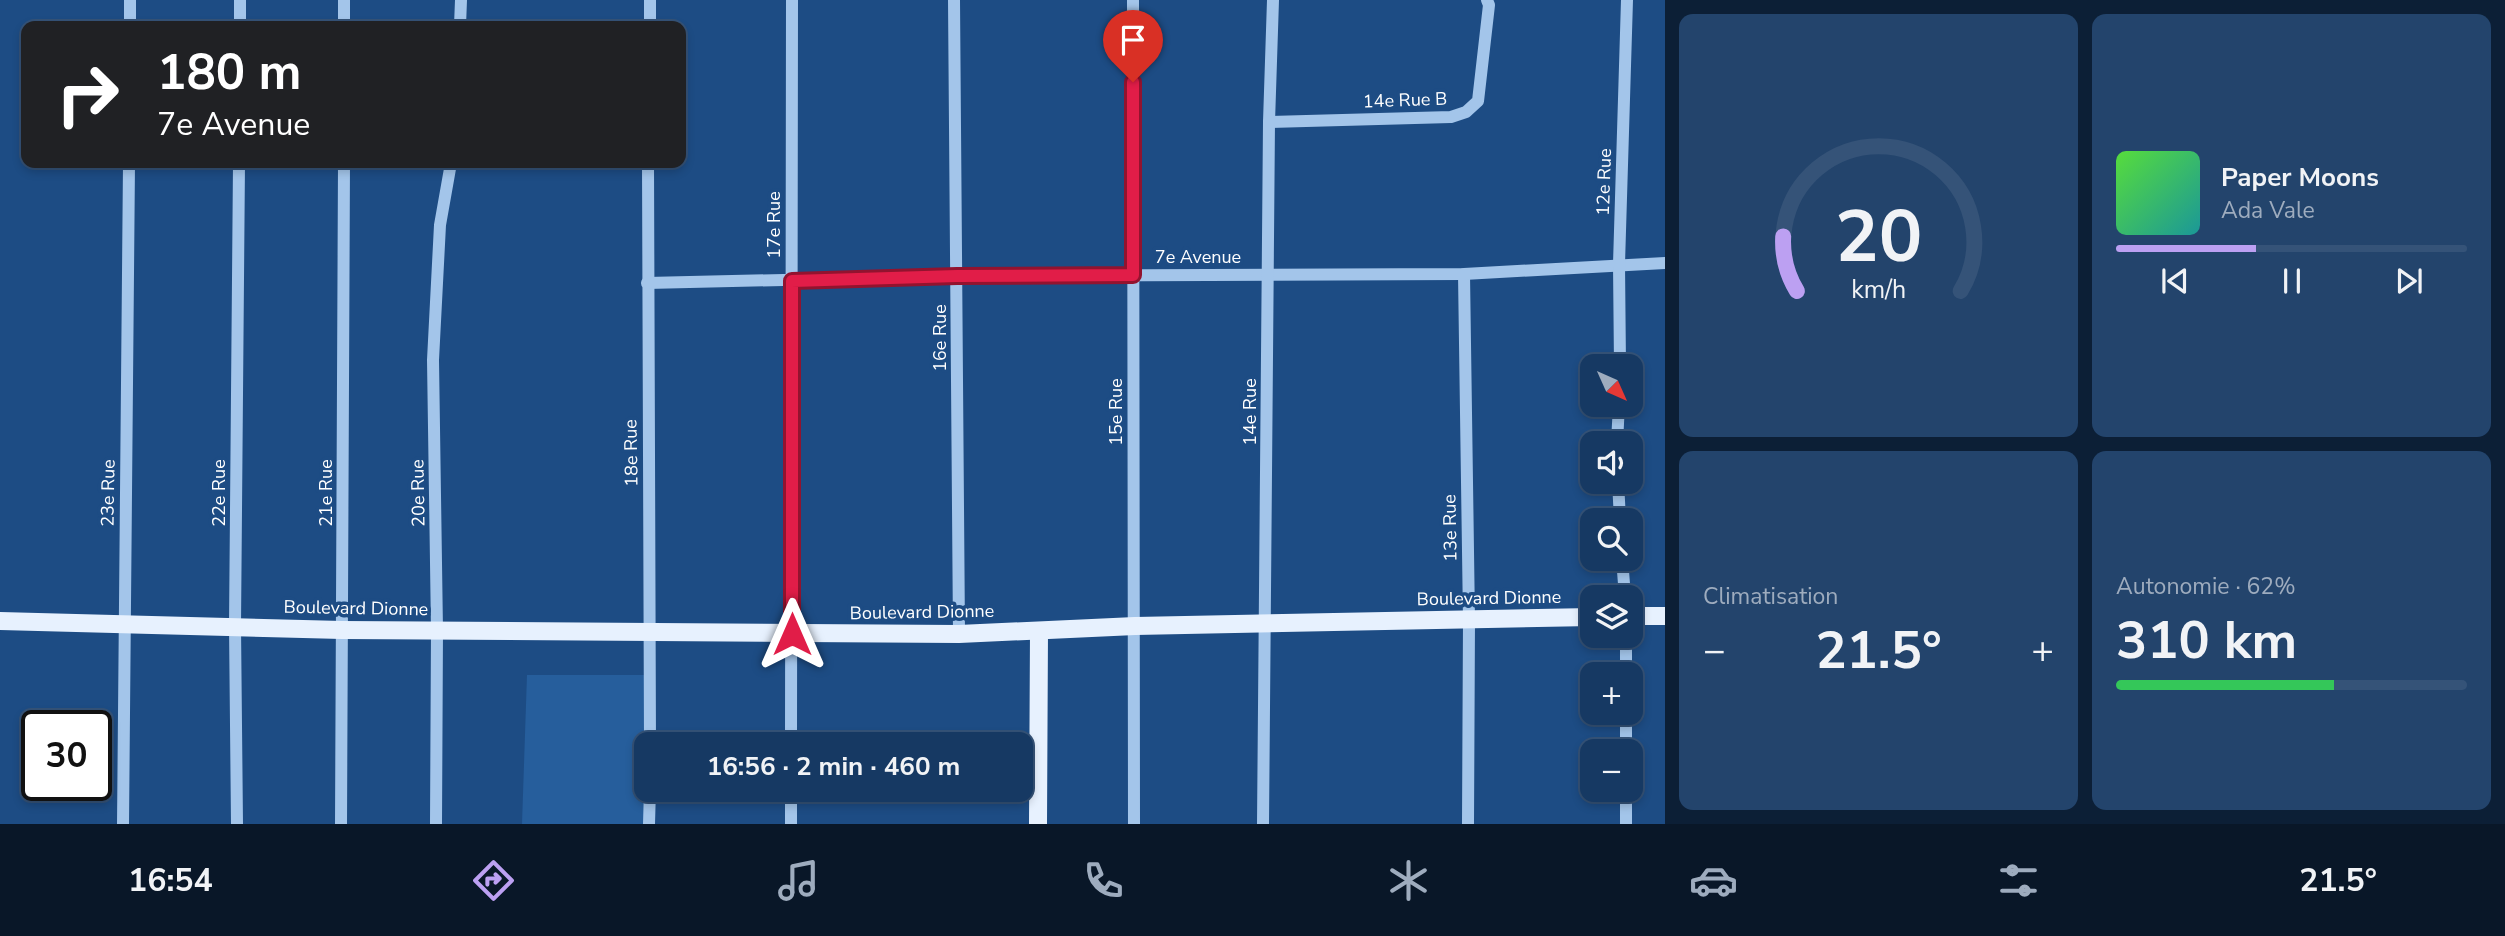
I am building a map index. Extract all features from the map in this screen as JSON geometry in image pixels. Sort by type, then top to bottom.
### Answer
[{"type":"main road","points":[[1643,616],[1665,616]]},
{"type":"main road","name":"Boulevard Dionne","points":[[0,621],[342,630],[959,634],[1135,626],[1580,617]]},
{"type":"main road","points":[[1038,824],[1040,631]]},
{"type":"street","points":[[130,0],[130,21]]},
{"type":"street","points":[[240,0],[240,21]]},
{"type":"street","points":[[344,0],[344,21]]},
{"type":"street","points":[[460,21],[461,0]]},
{"type":"street","points":[[650,0],[650,21]]},
{"type":"street","name":"17e Rue","points":[[791,732],[792,0]]},
{"type":"street","name":"16e Rue","points":[[954,0],[959,634]]},
{"type":"street","name":"15e Rue","points":[[1133,0],[1134,824]]},
{"type":"street","name":"14e Rue","points":[[1263,824],[1269,122],[1273,0]]},
{"type":"street","name":"14e Rue B","points":[[1269,122],[1451,117],[1466,112],[1478,101],[1489,5],[1487,0]]},
{"type":"street","name":"12e Rue","points":[[1620,354],[1619,264],[1627,0]]},
{"type":"street","name":"23e Rue","points":[[123,824],[129,168]]},
{"type":"street","name":"22e Rue","points":[[237,824],[235,626],[239,168]]},
{"type":"street","name":"21e Rue","points":[[341,824],[344,168]]},
{"type":"street","name":"20e Rue","points":[[436,824],[438,630],[433,360],[440,225],[450,168]]},
{"type":"street","name":"18e Rue","points":[[648,168],[650,732]]},
{"type":"street","name":"7e Avenue","points":[[647,283],[957,276],[1464,274],[1665,263]]},
{"type":"street","name":"13e Rue","points":[[1464,274],[1469,620],[1468,824]]},
{"type":"street","points":[[649,824],[650,802]]},
{"type":"street","points":[[791,802],[791,824]]},
{"type":"street","points":[[1626,802],[1626,824]]},
{"type":"shaded area","points":[[527,675],[644,675],[644,732],[634,732],[634,802],[644,802],[644,824],[522,824]]},
{"type":"route","points":[[792,634],[792,281],[1133,275],[1133,82]]}]
